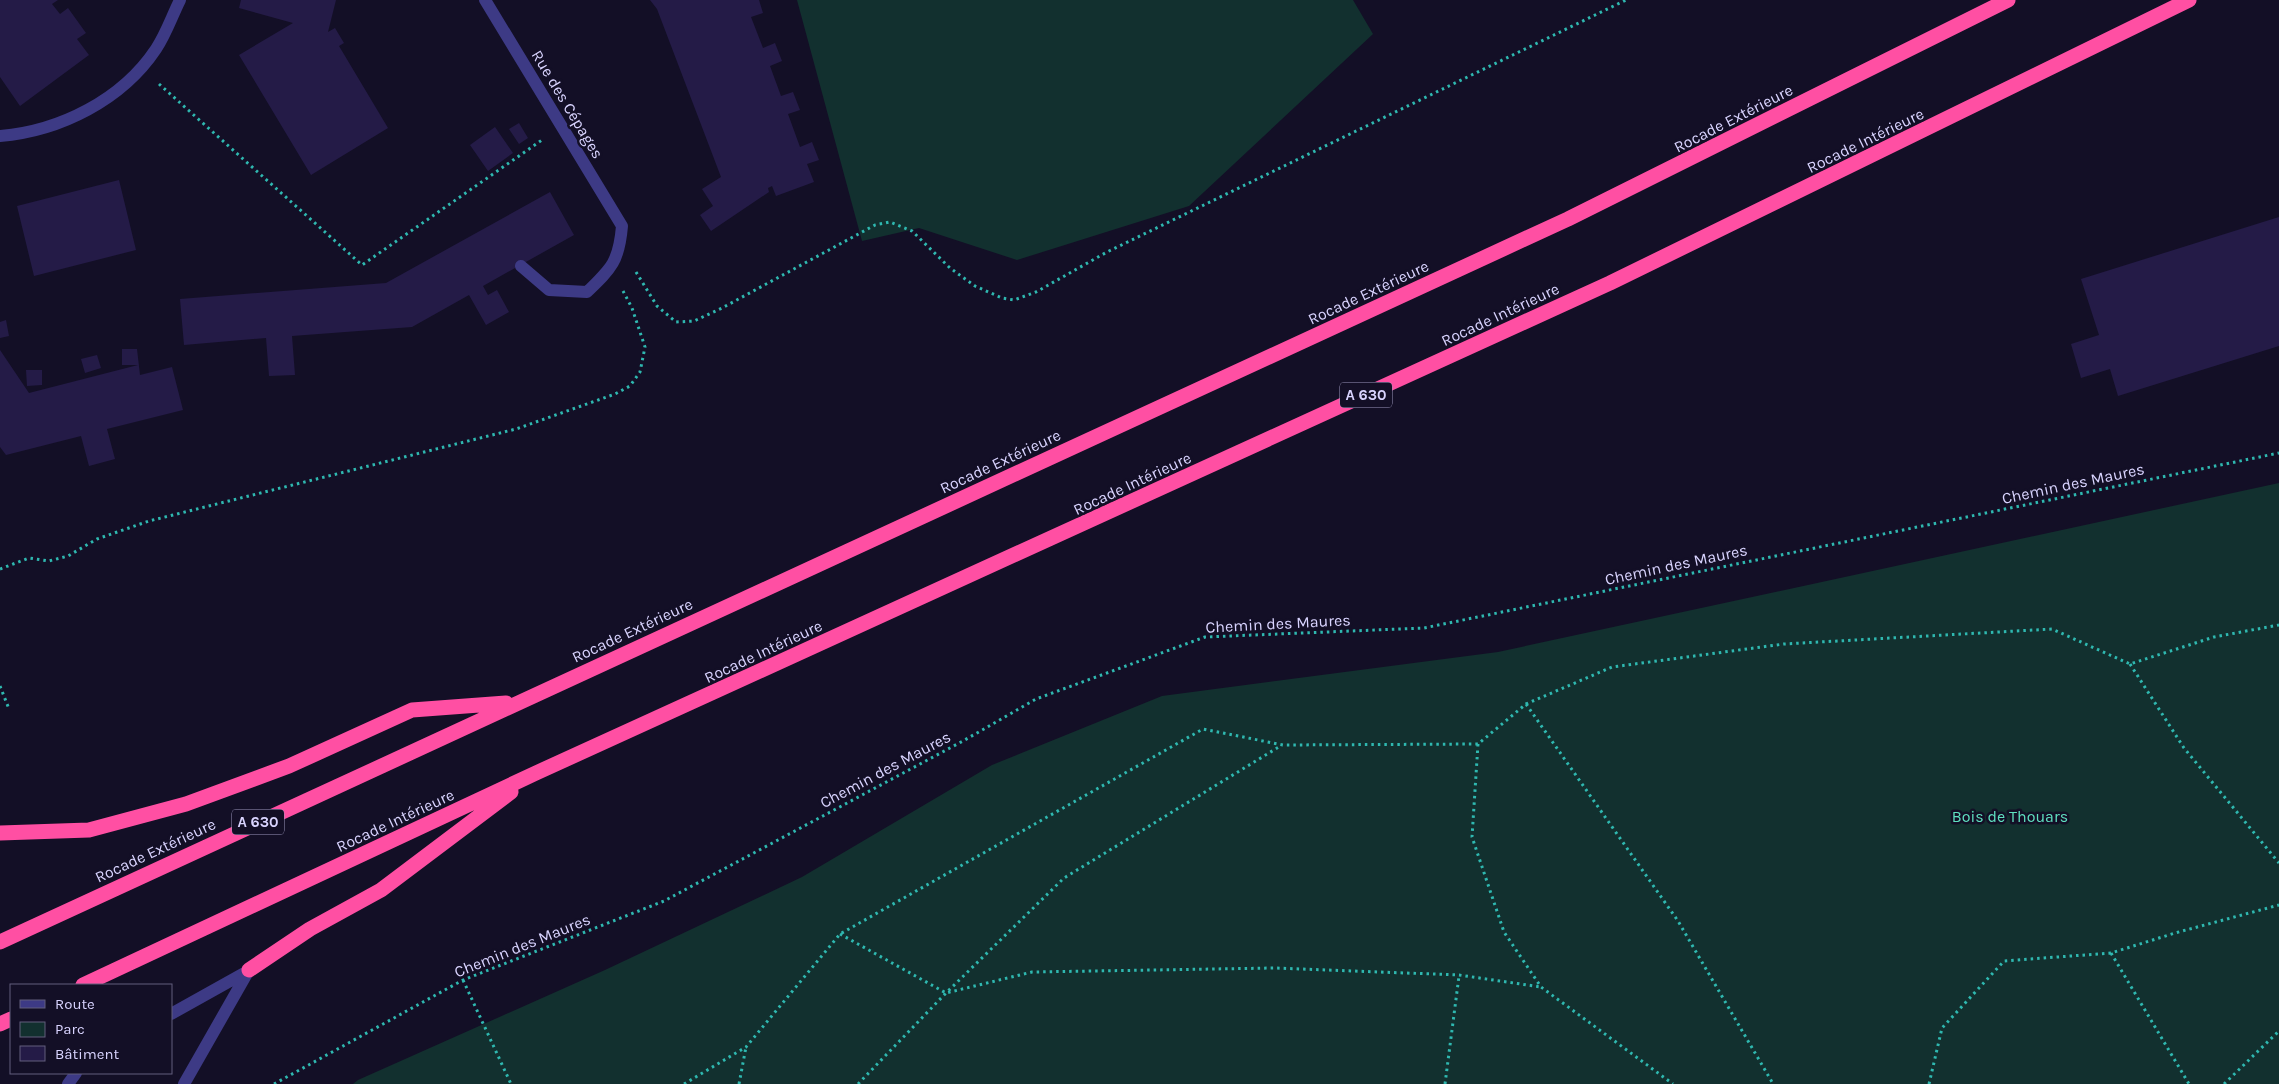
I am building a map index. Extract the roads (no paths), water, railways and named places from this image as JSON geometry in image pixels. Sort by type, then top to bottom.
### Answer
[{"type":"highway","name":"Rocade Extérieure","points":[[0,942],[1568,219],[2008,0]]},
{"type":"highway","name":"Rocade Intérieure","points":[[86,984],[536,773],[1610,283],[2188,0]]},
{"type":"highway","points":[[0,833],[89,830],[186,804],[289,766],[412,710],[515,703]]},
{"type":"highway","points":[[249,970],[310,929],[381,890],[536,773]]},
{"type":"street","points":[[0,136],[54,126],[89,110],[126,83],[156,49],[180,0]]},
{"type":"street","name":"Rue des Cépages","points":[[486,0],[622,226],[620,248],[611,269],[587,292],[549,290],[521,266]]},
{"type":"street","points":[[172,1013],[249,970]]},
{"type":"street","points":[[184,1084],[249,970]]},
{"type":"park label","name":"Bois de Thouars","points":[[2010,816]]}]
